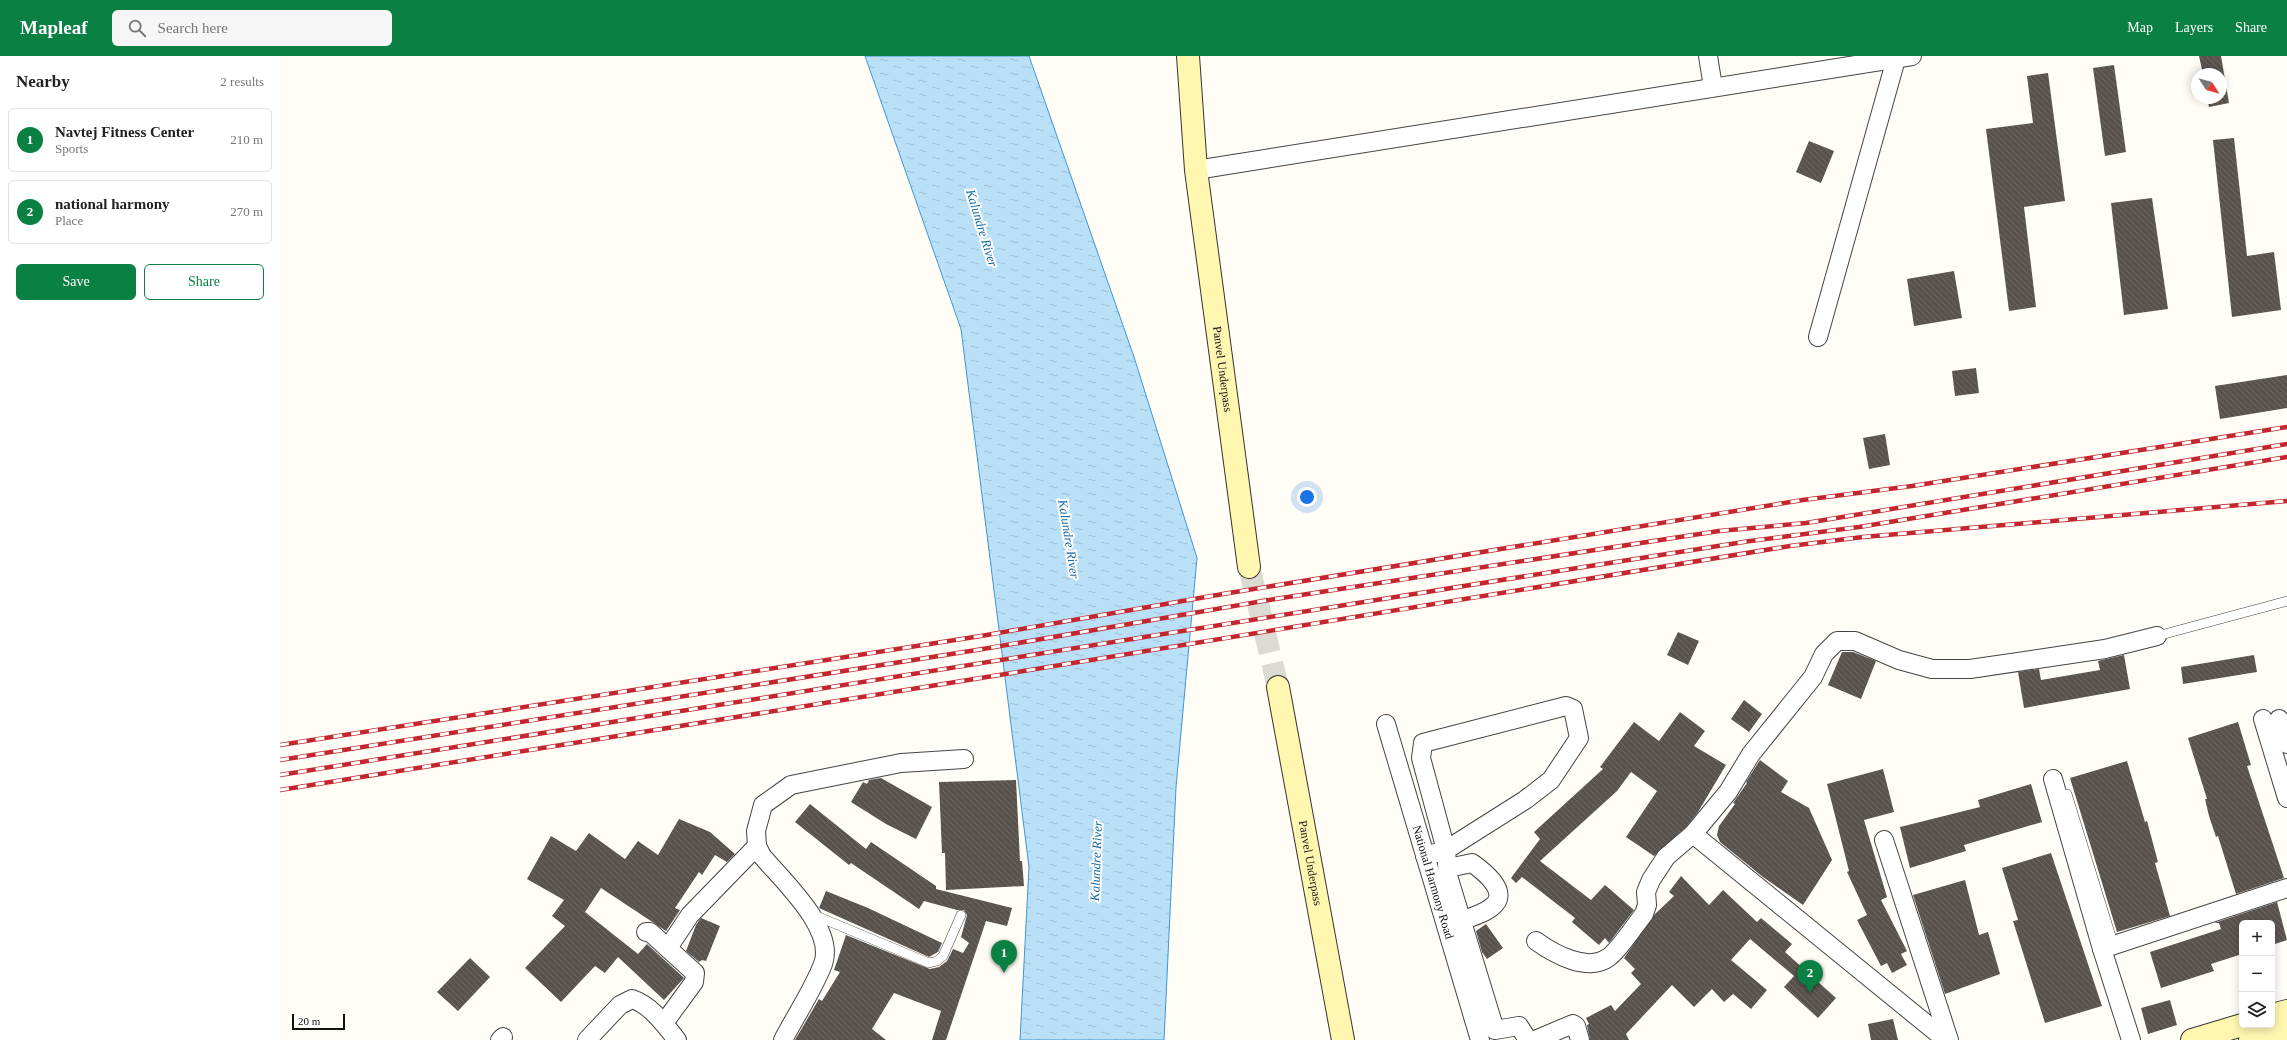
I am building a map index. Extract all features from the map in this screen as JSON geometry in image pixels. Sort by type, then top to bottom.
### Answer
[{"type":"main road","name":"Panvel Underpass","points":[[1188,56],[1196,170],[1249,567]]},
{"type":"main road","name":"Panvel Underpass","points":[[1278,687],[1344,1040]]},
{"type":"main road","points":[[2275,1014],[2287,1011]]},
{"type":"main road","points":[[2192,1040],[2239,1026]]},
{"type":"main road","points":[[2250,1040],[2287,1029]]},
{"type":"street","points":[[1708,56],[1713,87]]},
{"type":"street","points":[[1196,170],[1904,57],[1818,337]]},
{"type":"street","points":[[1536,941],[1548,950],[1576,961],[1596,963],[1609,957],[1644,914],[1646,892],[1651,880],[1666,857],[1693,834],[1728,792],[1752,754],[1813,676],[1824,654],[1837,641],[1855,640],[1899,660],[1932,669],[1970,669],[2105,649],[2157,636]]},
{"type":"street","points":[[1425,856],[1446,850],[1525,800],[1551,780],[1579,738],[1572,709],[1566,706],[1423,743],[1421,758],[1446,850],[1448,868],[1462,920],[1488,1036],[1519,1026],[1528,1040]]},
{"type":"street","points":[[2287,744],[2271,719],[2287,798]]},
{"type":"street","name":"National Harmony Road","points":[[1386,724],[1425,856],[1488,1036]]},
{"type":"street","points":[[1398,764],[1421,758]]},
{"type":"street","points":[[783,1040],[824,962],[824,945],[813,914],[762,856],[757,846],[756,830],[763,805],[791,785],[901,763],[964,759]]},
{"type":"street","points":[[2057,778],[2108,947],[2131,1040]]},
{"type":"street","points":[[1693,834],[1947,1040]]},
{"type":"street","points":[[1884,840],[1947,1040]]},
{"type":"street","points":[[668,948],[690,914],[757,846]]},
{"type":"street","points":[[1448,868],[1472,863],[1494,880],[1498,898],[1496,903],[1487,911],[1462,920]]},
{"type":"street","points":[[2108,947],[2287,888]]},
{"type":"street","points":[[646,932],[650,932],[695,973],[694,982],[664,1023]]},
{"type":"street","points":[[590,1036],[620,1005],[632,999],[640,1002],[664,1023],[677,1040]]},
{"type":"street","points":[[1535,1040],[1573,1024],[1576,1026],[1580,1040]]},
{"type":"lane","points":[[2157,636],[2287,601]]},
{"type":"lane","points":[[813,914],[929,963],[937,961],[943,956],[960,915]]},
{"type":"water","name":"Kalundre River","points":[[865,56],[1029,56],[1134,357],[1197,558],[1176,787],[1164,1040],[1020,1040],[1029,867],[961,329]]},
{"type":"building","points":[[2199,56],[2221,56],[2223,68],[2202,68]]},
{"type":"building","points":[[2114,65],[2126,152],[2105,156],[2093,68]]},
{"type":"building","points":[[2048,73],[2065,201],[2024,207],[2036,307],[2009,311],[1986,129],[2033,123],[2027,76]]},
{"type":"building","points":[[2227,91],[2229,103],[2227,103]]},
{"type":"building","points":[[2208,104],[2224,104],[2209,107]]},
{"type":"building","points":[[2234,138],[2247,256],[2274,252],[2281,310],[2232,317],[2213,140]]},
{"type":"building","points":[[1809,141],[1834,151],[1821,183],[1796,172]]},
{"type":"building","points":[[2152,198],[2168,309],[2124,315],[2111,203]]},
{"type":"building","points":[[1954,271],[1962,318],[1914,326],[1907,279]]},
{"type":"building","points":[[1976,368],[1979,393],[1955,396],[1952,371]]},
{"type":"building","points":[[2287,375],[2287,408],[2220,419],[2215,386]]},
{"type":"building","points":[[1885,434],[1890,465],[1869,469],[1863,438]]},
{"type":"building","points":[[1678,632],[1699,641],[1688,665],[1667,655]]},
{"type":"building","points":[[1842,652],[1853,652],[1876,661],[1861,699],[1828,685]]},
{"type":"building","points":[[2124,655],[2130,689],[2024,708],[2018,672],[2039,669],[2041,680],[2100,670],[2098,661]]},
{"type":"building","points":[[2254,655],[2257,672],[2183,684],[2181,667]]},
{"type":"building","points":[[1744,700],[1762,714],[1749,732],[1731,719]]},
{"type":"building","points":[[1680,712],[1705,731],[1694,746],[1726,765],[1698,812],[1686,827],[1654,856],[1626,837],[1657,791],[1631,772],[1617,791],[1540,861],[1591,900],[1605,885],[1634,910],[1609,943],[1605,938],[1599,945],[1572,922],[1575,918],[1522,877],[1516,883],[1511,878],[1540,839],[1534,832],[1603,769],[1600,767],[1634,722],[1659,741]]},
{"type":"building","points":[[2238,722],[2251,765],[2247,766],[2284,878],[2236,894],[2218,836],[2216,837],[2209,816],[2205,799],[2207,799],[2188,738]]},
{"type":"building","points":[[1760,760],[1788,781],[1781,792],[1809,808],[1832,860],[1803,905],[1763,877],[1720,842],[1717,835],[1719,826],[1735,804],[1733,803],[1747,783],[1746,782]]},
{"type":"building","points":[[2127,761],[2145,822],[2147,821],[2158,862],[2155,863],[2170,916],[2117,932],[2070,778]]},
{"type":"building","points":[[1883,769],[1894,812],[1864,820],[1887,897],[1881,900],[1907,951],[1901,954],[1907,965],[1892,973],[1887,963],[1881,966],[1857,920],[1867,915],[1847,872],[1849,871],[1827,784]]},
{"type":"building","points":[[881,778],[932,807],[916,839],[886,824],[851,802],[863,782],[867,784],[869,780]]},
{"type":"building","points":[[1016,780],[1020,861],[1022,861],[1024,886],[946,890],[945,853],[942,853],[939,782]]},
{"type":"building","points":[[2031,784],[2042,822],[1964,845],[1966,851],[1910,868],[1900,827],[1980,807],[1978,800]]},
{"type":"building","points":[[810,804],[866,849],[871,842],[936,886],[936,889],[1012,908],[1007,926],[986,921],[946,1040],[932,1040],[941,1011],[894,993],[872,1029],[886,1040],[795,1040],[819,999],[822,1001],[840,972],[834,970],[846,935],[930,969],[939,967],[947,961],[953,949],[963,953],[969,943],[961,937],[967,915],[964,910],[957,910],[924,901],[919,909],[851,863],[849,865],[795,822]]},
{"type":"building","points":[[679,819],[710,832],[735,854],[727,862],[715,855],[702,875],[699,872],[675,908],[680,910],[666,931],[601,888],[585,912],[638,954],[647,944],[684,978],[664,1000],[618,957],[605,973],[595,966],[561,1002],[525,968],[565,926],[552,916],[564,900],[527,879],[551,836],[576,851],[589,833],[625,859],[638,841],[658,855]]},
{"type":"building","points":[[2051,853],[2102,1006],[2045,1023],[2013,921],[2018,920],[2002,868]]},
{"type":"building","points":[[1681,876],[1709,905],[1723,890],[1757,922],[1761,918],[1792,944],[1785,952],[1836,998],[1818,1018],[1784,987],[1794,976],[1750,939],[1731,960],[1767,990],[1751,1009],[1733,994],[1724,1002],[1712,989],[1694,1007],[1672,985],[1626,1034],[1629,1040],[1590,1040],[1587,1025],[1589,1024],[1586,1018],[1611,1005],[1615,1011],[1641,984],[1631,973],[1635,969],[1624,958],[1655,914],[1674,896],[1669,892]]},
{"type":"building","points":[[1965,880],[1979,935],[1988,932],[2000,974],[1945,994],[1913,895]]},
{"type":"building","points":[[826,891],[868,908],[942,943],[938,952],[929,957],[819,908]]},
{"type":"building","points":[[2277,902],[2287,940],[2275,944],[2275,920],[2239,920],[2239,955],[2211,964],[2214,971],[2161,988],[2150,952],[2221,929],[2219,923],[2214,923]]},
{"type":"building","points":[[701,918],[720,926],[706,961],[702,960],[699,962],[686,951],[696,925]]},
{"type":"building","points":[[1486,924],[1503,948],[1487,959],[1482,952],[1476,931]]},
{"type":"building","points":[[470,958],[490,977],[458,1011],[437,992]]},
{"type":"building","points":[[2170,1000],[2177,1025],[2148,1034],[2141,1008]]},
{"type":"building","points":[[1893,1019],[1898,1040],[1871,1040],[1868,1024]]},
{"type":"tunnel","points":[[1249,567],[1278,687]]},
{"type":"railway","points":[[280,745],[981,636],[1223,594],[1803,500],[1912,486],[2287,427]]},
{"type":"railway","points":[[280,760],[983,649],[1275,599],[1719,531],[1806,523],[2287,444]]},
{"type":"railway","points":[[280,775],[1552,572],[1750,541],[1859,527],[2287,457]]},
{"type":"railway","points":[[280,790],[987,677],[1790,546],[1863,537],[2287,501]]},
{"type":"place","name":"Navtej Fitness Center","points":[[1004,973]]},
{"type":"place","name":"national harmony","points":[[1810,993]]}]
